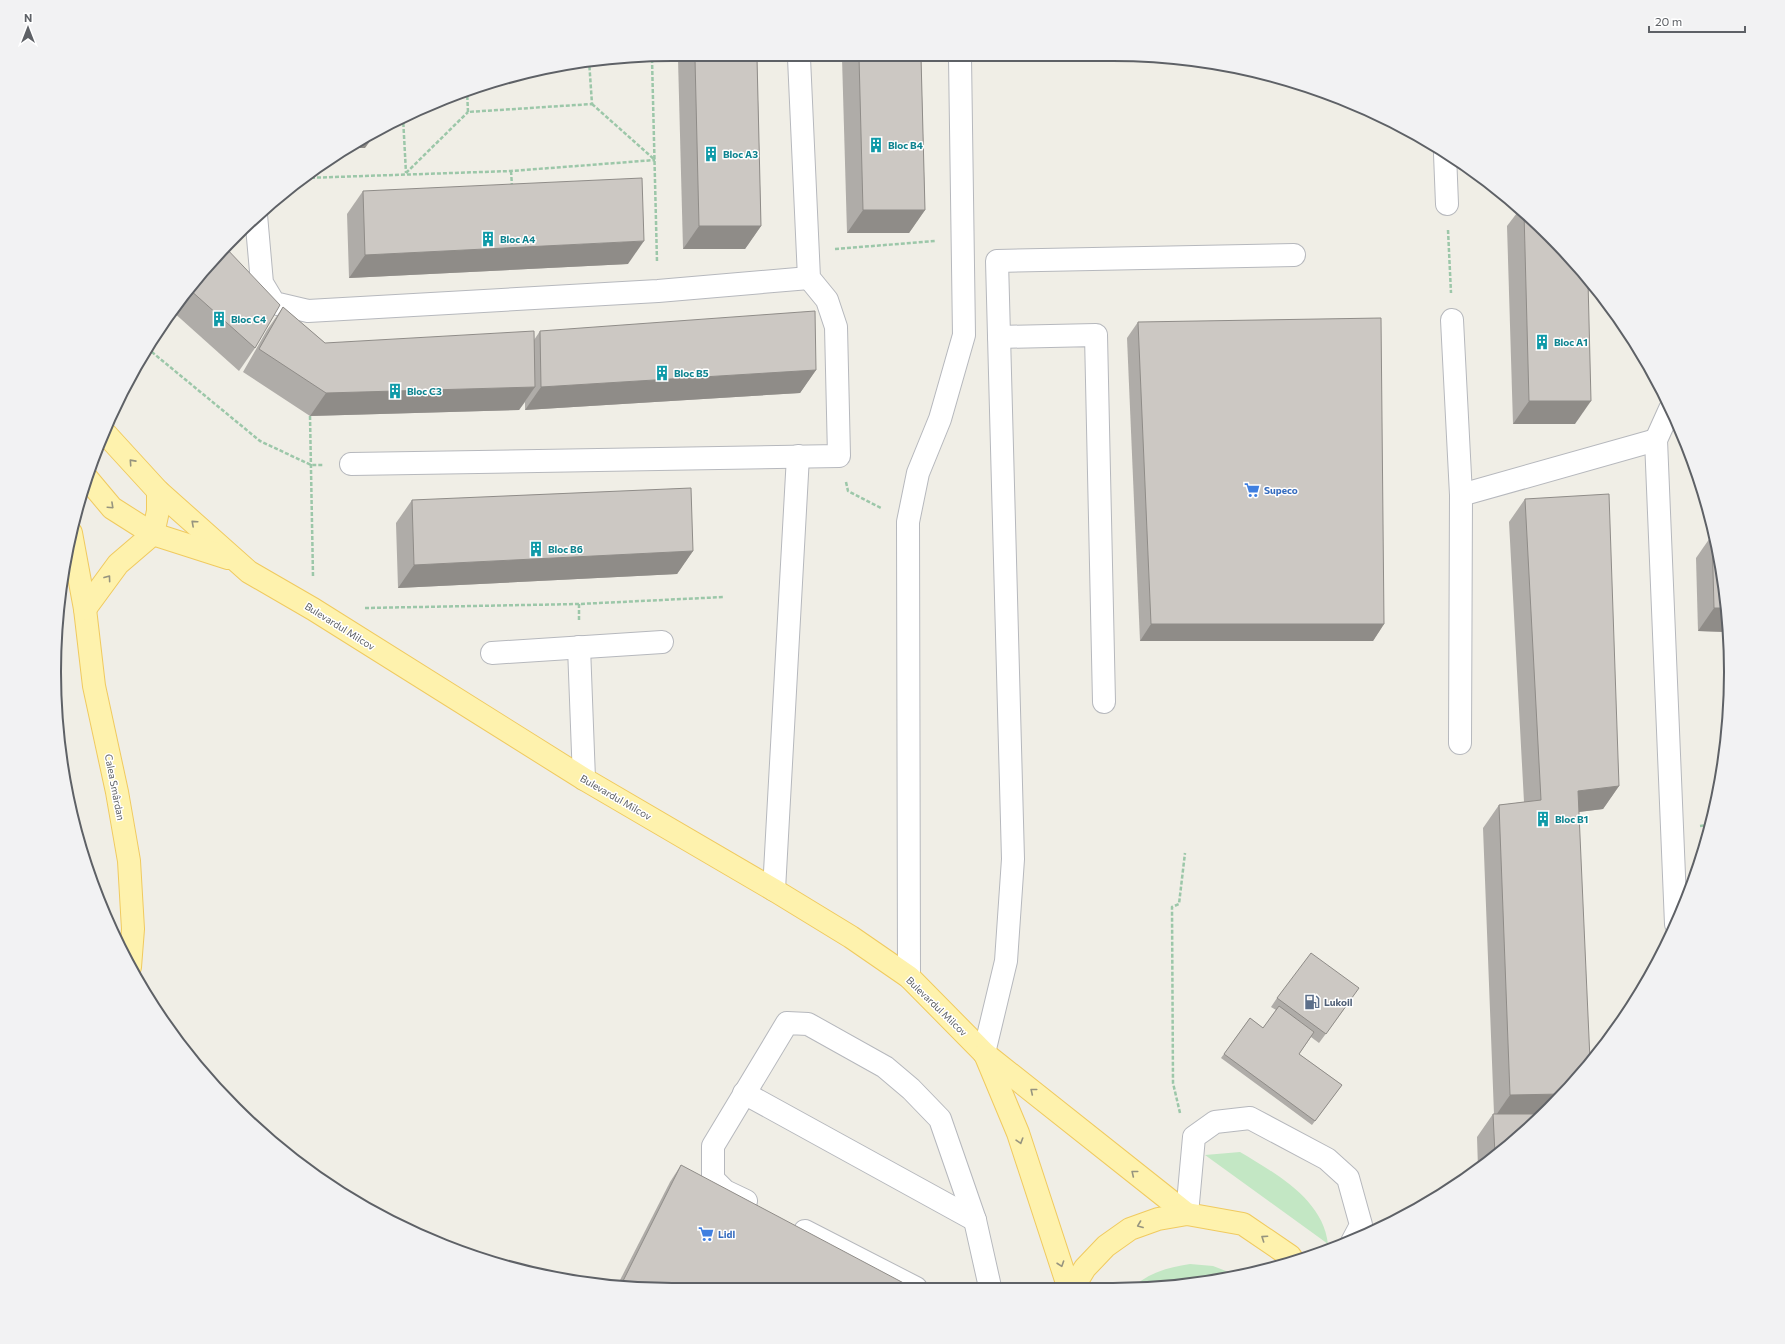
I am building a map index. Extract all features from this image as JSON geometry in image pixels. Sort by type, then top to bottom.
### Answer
[{"type":"main road","name":"Bulevardul Milcov","points":[[108,437],[158,491],[249,572],[313,609],[584,779],[774,890],[851,937],[909,977],[984,1053],[1187,1214]]},
{"type":"main road","name":"Bulevardul Milcov","points":[[91,483],[112,508],[153,534],[233,559]]},
{"type":"main road","points":[[85,609],[118,564],[153,534],[158,512],[158,491]]},
{"type":"main road","name":"Calea Smârdan","points":[[74,549],[85,609],[94,686],[117,792],[129,861],[134,929],[131,956]]},
{"type":"main road","name":"Bulevardul Milcov","points":[[984,1053],[1018,1132],[1067,1283]]},
{"type":"main road","points":[[1076,1283],[1085,1268],[1106,1246],[1130,1229],[1158,1219],[1187,1214],[1243,1224],[1290,1256]]},
{"type":"lane","points":[[351,464],[839,456],[836,328],[827,300],[809,278],[799,61]]},
{"type":"lane","points":[[909,977],[908,522],[918,473],[940,420],[964,335],[960,61]]},
{"type":"lane","points":[[1445,160],[1448,204]]},
{"type":"lane","points":[[257,224],[262,282],[274,303],[308,311],[658,291],[809,278]]},
{"type":"lane","points":[[984,1053],[1006,961],[1013,859],[997,261],[1294,255]]},
{"type":"lane","points":[[1452,320],[1461,495],[1460,743]]},
{"type":"lane","points":[[999,336],[1096,335],[1104,702]]},
{"type":"lane","points":[[1667,416],[1656,440],[1675,910]]},
{"type":"lane","points":[[1461,495],[1656,440]]},
{"type":"lane","points":[[774,890],[798,456]]},
{"type":"lane","points":[[492,653],[662,642]]},
{"type":"lane","points":[[579,647],[584,779]]},
{"type":"lane","points":[[761,1209],[725,1191],[713,1178],[713,1146],[788,1023],[808,1024],[885,1067],[911,1089],[940,1119],[975,1220],[989,1283]]},
{"type":"lane","points":[[744,1094],[975,1220]]},
{"type":"lane","points":[[1187,1214],[1194,1137],[1215,1122],[1250,1118],[1327,1159],[1348,1178],[1361,1224],[1357,1231]]},
{"type":"lane","points":[[789,1223],[906,1283]]},
{"type":"path","points":[[652,61],[658,291]]},
{"type":"path","points":[[589,66],[592,104],[655,160]]},
{"type":"path","points":[[467,96],[468,112]]},
{"type":"path","points":[[406,173],[468,112],[592,104]]},
{"type":"path","points":[[403,123],[406,173]]},
{"type":"path","points":[[314,178],[406,173],[511,171],[655,160]]},
{"type":"path","points":[[511,171],[512,187]]},
{"type":"path","points":[[1448,204],[1452,320]]},
{"type":"path","points":[[808,250],[963,239]]},
{"type":"path","points":[[152,352],[260,441],[311,465],[351,464]]},
{"type":"path","points":[[310,416],[313,609]]},
{"type":"path","points":[[839,456],[848,491],[908,522]]},
{"type":"path","points":[[360,608],[578,604],[724,596]]},
{"type":"path","points":[[1185,853],[1179,904],[1172,907],[1173,1083],[1178,1111],[1194,1137]]},
{"type":"green space","points":[[1240,1152],[1282,1178],[1307,1201],[1317,1214],[1324,1228],[1328,1244],[1328,1244],[1205,1155]]},
{"type":"green space","points":[[1190,1264],[1213,1266],[1228,1272],[1193,1278],[1139,1282],[1161,1271]]},
{"type":"building","name":"Bloc A3","points":[[695,61],[757,61],[761,226],[699,226]]},
{"type":"building","name":"Bloc B4","points":[[859,61],[921,61],[925,210],[863,210]]},
{"type":"building","name":"Bloc A4","points":[[642,178],[644,241],[365,255],[363,191]]},
{"type":"building","name":"Bloc A1","points":[[1524,221],[1545,240],[1588,288],[1591,401],[1529,401]]},
{"type":"building","points":[[229,252],[280,305],[255,348],[193,293]]},
{"type":"building","points":[[283,307],[325,343],[534,331],[535,387],[326,393],[259,349]]},
{"type":"building","points":[[815,311],[816,370],[541,387],[540,331]]},
{"type":"building","name":"Supeco","points":[[1381,318],[1384,624],[1151,624],[1138,322]]},
{"type":"building","name":"Bloc B6","points":[[691,488],[693,551],[414,565],[412,500]]},
{"type":"building","name":"Bloc B1","points":[[1609,494],[1619,786],[1578,791],[1590,1054],[1554,1094],[1510,1095],[1499,805],[1541,800],[1525,499]]},
{"type":"building","points":[[1713,556],[1721,608],[1714,608]]},
{"type":"building","name":"Lukoil","points":[[1311,953],[1359,988],[1326,1034],[1277,998]]},
{"type":"building","points":[[1279,1006],[1314,1032],[1299,1054],[1342,1085],[1315,1121],[1224,1054],[1250,1018],[1263,1028]]},
{"type":"building","points":[[1493,1114],[1534,1114],[1516,1131],[1495,1149]]},
{"type":"building","name":"Lidl","points":[[681,1165],[904,1283],[672,1283],[623,1281]]},
{"type":"place","name":"Bloc B4","points":[[876,145]]},
{"type":"place","name":"Bloc A3","points":[[711,154]]},
{"type":"place","name":"Bloc A4","points":[[488,239]]},
{"type":"place","name":"Bloc C4","points":[[219,319]]},
{"type":"place","name":"Bloc A1","points":[[1542,342]]},
{"type":"place","name":"Bloc B5","points":[[662,373]]},
{"type":"place","name":"Bloc C3","points":[[395,391]]},
{"type":"place","name":"Supeco","points":[[1252,490]]},
{"type":"place","name":"Bloc B6","points":[[536,549]]},
{"type":"place","name":"Bloc B1","points":[[1543,819]]},
{"type":"place","name":"Lukoil","points":[[1312,1002]]},
{"type":"place","name":"Lidl","points":[[706,1234]]}]
